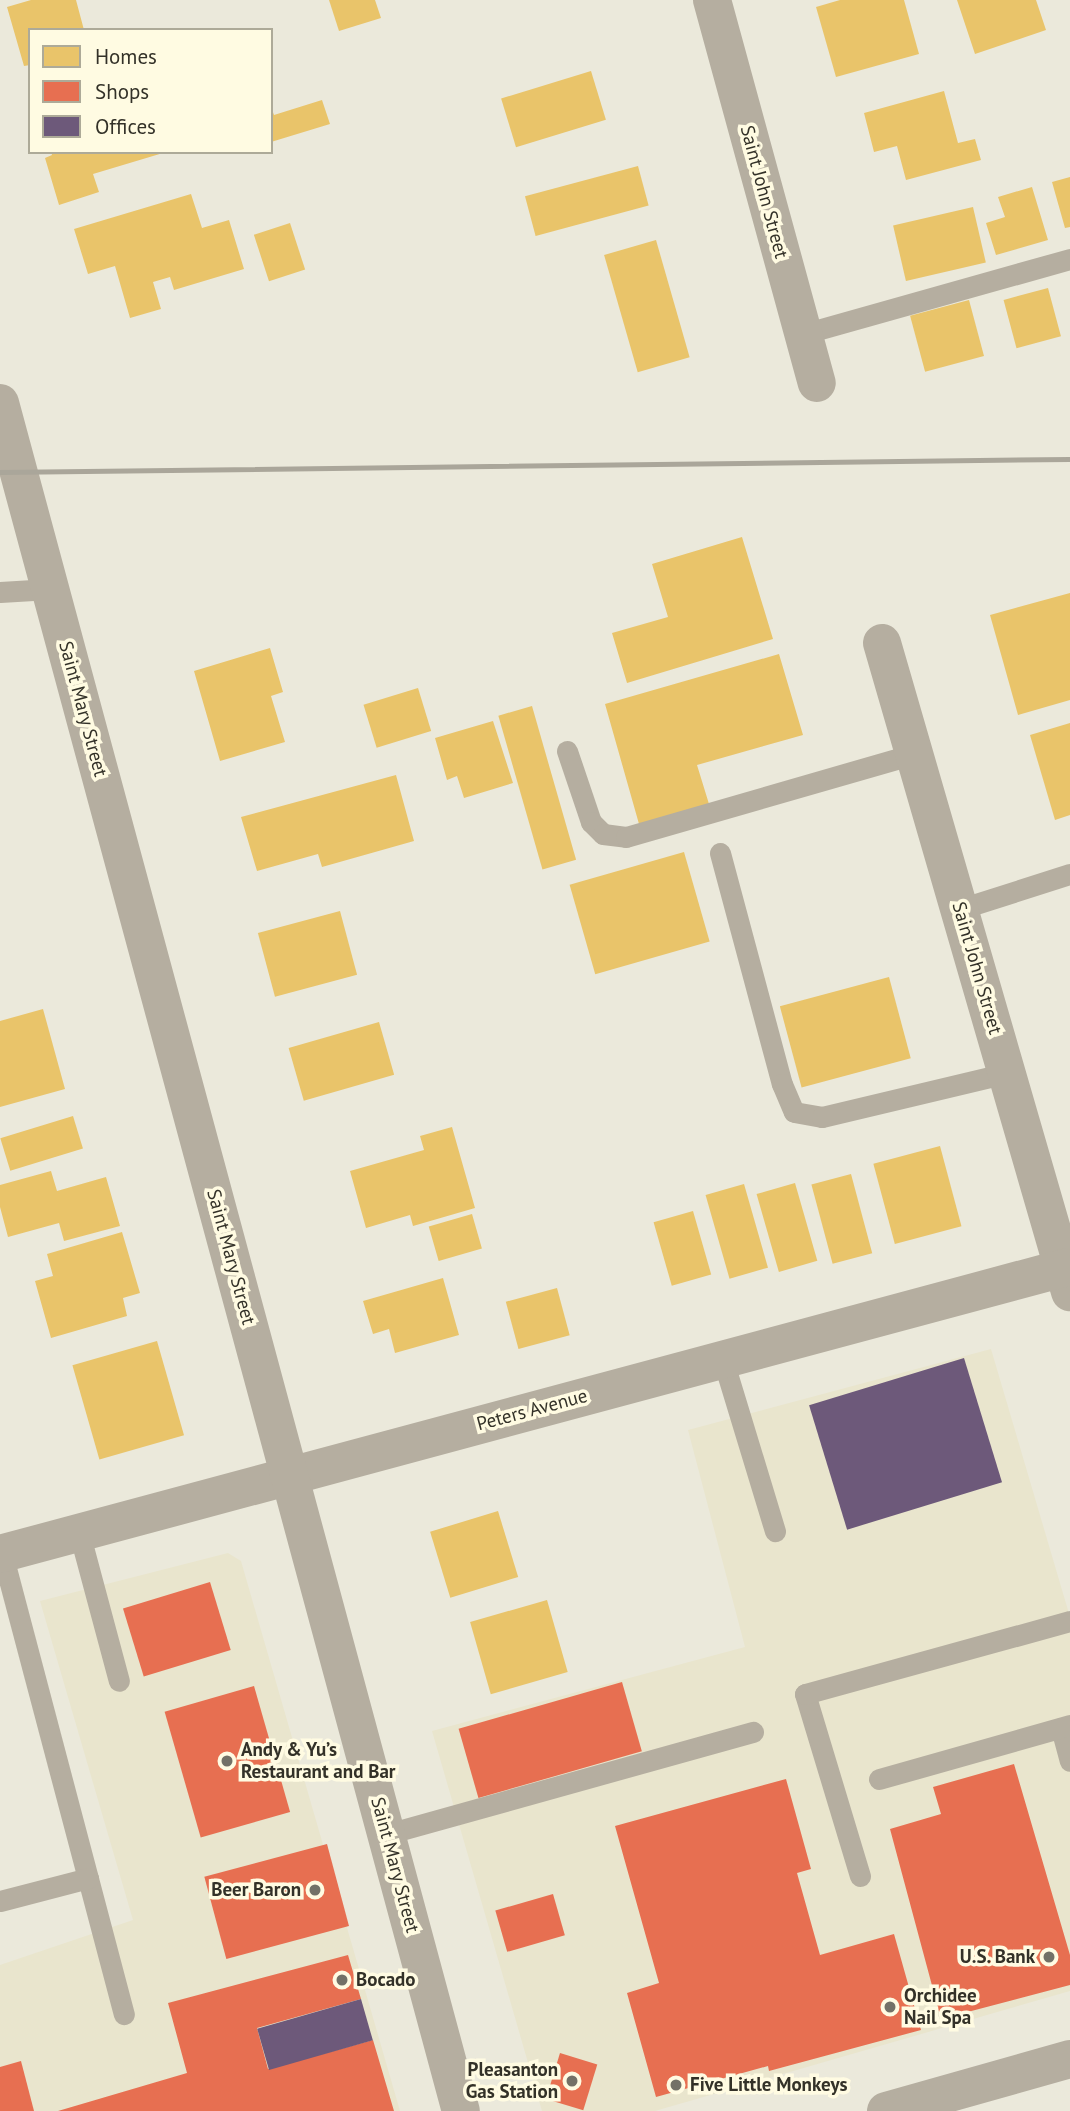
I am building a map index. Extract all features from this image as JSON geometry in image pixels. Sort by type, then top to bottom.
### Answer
[{"type":"street","name":"Saint John Street","points":[[712,0],[817,383]]},
{"type":"street","name":"Saint Mary Street","points":[[0,402],[461,2111]]},
{"type":"street","name":"Saint John Street","points":[[882,643],[1067,1281]]},
{"type":"street","name":"Peters Avenue","points":[[1,1553],[723,1360],[1067,1281]]},
{"type":"street","points":[[886,2111],[1070,2059]]},
{"type":"lane","points":[[803,334],[1070,259]]},
{"type":"lane","points":[[0,592],[50,589]]},
{"type":"lane","points":[[567,751],[591,822],[603,834],[626,837],[914,754]]},
{"type":"lane","points":[[720,853],[782,1084],[794,1112],[822,1117],[1007,1073]]},
{"type":"lane","points":[[960,909],[1070,874]]},
{"type":"lane","points":[[723,1360],[775,1531]]},
{"type":"lane","points":[[79,1532],[118,1681]]},
{"type":"lane","points":[[1,1553],[124,2014]]},
{"type":"lane","points":[[860,1876],[805,1694],[1070,1621]]},
{"type":"lane","points":[[879,1779],[1066,1726],[1070,1761]]},
{"type":"lane","points":[[387,1834],[753,1732]]},
{"type":"lane","points":[[0,1901],[88,1878]]},
{"type":"shaded area","points":[[991,1349],[1070,1617],[1070,1991],[655,2111],[542,2111],[432,1731],[745,1647],[688,1430]]},
{"type":"shaded area","points":[[228,1553],[241,1561],[400,2111],[0,2111],[0,1965],[133,1920],[40,1601]]},
{"type":"building: Homes","points":[[31,0],[76,0],[83,28],[28,28],[28,65],[24,66],[7,7]]},
{"type":"building: Homes","points":[[329,0],[375,0],[381,18],[339,31]]},
{"type":"building: Homes","points":[[840,0],[904,0],[919,54],[836,77],[816,7]]},
{"type":"building: Homes","points":[[957,0],[1036,0],[1046,30],[975,54]]},
{"type":"building: Homes","points":[[591,71],[606,120],[516,147],[501,98]]},
{"type":"building: Homes","points":[[944,91],[958,143],[975,139],[981,160],[906,180],[897,146],[874,152],[864,113]]},
{"type":"building: Homes","points":[[322,100],[330,124],[273,141],[273,112],[274,115]]},
{"type":"building: Homes","points":[[160,154],[93,174],[99,192],[59,205],[45,158],[52,155]]},
{"type":"building: Homes","points":[[638,166],[649,206],[536,236],[525,196]]},
{"type":"building: Homes","points":[[1070,177],[1070,227],[1065,228],[1052,182]]},
{"type":"building: Homes","points":[[1032,187],[1048,240],[996,255],[986,223],[1005,217],[998,197]]},
{"type":"building: Homes","points":[[191,194],[202,228],[229,220],[244,269],[174,290],[170,277],[153,282],[161,309],[130,318],[115,266],[88,274],[74,229]]},
{"type":"building: Homes","points":[[973,207],[986,263],[906,281],[893,225]]},
{"type":"building: Homes","points":[[290,223],[305,270],[269,281],[254,235]]},
{"type":"building: Homes","points":[[656,240],[690,357],[638,372],[604,255]]},
{"type":"building: Homes","points":[[1048,288],[1061,336],[1017,348],[1004,300]]},
{"type":"building: Homes","points":[[969,300],[984,356],[925,372],[910,316]]},
{"type":"building: Homes","points":[[742,537],[773,639],[627,683],[612,633],[668,617],[652,564]]},
{"type":"building: Homes","points":[[1070,593],[1070,700],[1018,715],[990,615]]},
{"type":"building: Homes","points":[[270,648],[283,692],[271,696],[285,742],[220,761],[194,671]]},
{"type":"building: Homes","points":[[779,654],[803,735],[697,765],[709,804],[639,824],[605,704]]},
{"type":"building: Homes","points":[[418,688],[431,731],[377,748],[363,705]]},
{"type":"building: Homes","points":[[532,706],[576,860],[542,869],[498,716]]},
{"type":"building: Homes","points":[[493,721],[513,783],[464,798],[457,776],[447,780],[435,738]]},
{"type":"building: Homes","points":[[1070,723],[1070,815],[1055,820],[1030,735]]},
{"type":"building: Homes","points":[[396,775],[414,841],[322,867],[318,854],[257,871],[241,817]]},
{"type":"building: Homes","points":[[684,852],[710,941],[595,974],[570,885]]},
{"type":"building: Homes","points":[[340,911],[357,975],[275,997],[258,933]]},
{"type":"building: Homes","points":[[889,977],[911,1058],[802,1087],[780,1006]]},
{"type":"building: Homes","points":[[43,1009],[65,1089],[0,1107],[0,1021]]},
{"type":"building: Homes","points":[[379,1022],[394,1075],[304,1101],[289,1048]]},
{"type":"building: Homes","points":[[73,1116],[83,1149],[10,1171],[0,1138]]},
{"type":"building: Homes","points":[[452,1127],[475,1208],[413,1226],[410,1215],[366,1228],[350,1171],[424,1150],[420,1136]]},
{"type":"building: Homes","points":[[940,1146],[961,1226],[895,1244],[873,1164]]},
{"type":"building: Homes","points":[[51,1171],[57,1191],[106,1177],[120,1226],[64,1241],[59,1223],[8,1237],[0,1207],[0,1185]]},
{"type":"building: Homes","points":[[851,1174],[872,1253],[833,1264],[811,1185]]},
{"type":"building: Homes","points":[[795,1183],[817,1261],[779,1272],[757,1194]]},
{"type":"building: Homes","points":[[744,1184],[768,1268],[730,1279],[706,1195]]},
{"type":"building: Homes","points":[[693,1211],[711,1274],[672,1286],[654,1222]]},
{"type":"building: Homes","points":[[472,1214],[482,1249],[439,1261],[429,1226]]},
{"type":"building: Homes","points":[[122,1232],[140,1293],[123,1298],[127,1316],[51,1338],[35,1281],[53,1276],[47,1254]]},
{"type":"building: Homes","points":[[443,1278],[459,1335],[395,1353],[389,1329],[373,1334],[363,1301]]},
{"type":"building: Homes","points":[[557,1288],[570,1335],[518,1349],[506,1302]]},
{"type":"building: Homes","points":[[157,1341],[184,1435],[99,1459],[72,1365]]},
{"type":"building: Homes","points":[[498,1511],[518,1577],[450,1598],[430,1532]]},
{"type":"building: Homes","points":[[547,1600],[568,1672],[491,1694],[470,1622]]},
{"type":"building: Shops","points":[[210,1582],[231,1650],[144,1677],[123,1609]]},
{"type":"building: Shops","points":[[622,1682],[642,1751],[478,1798],[459,1729]]},
{"type":"building: Shops","name":"Andy & Yu’s Restaurant and Bar","points":[[254,1686],[290,1812],[201,1838],[165,1712]]},
{"type":"building: Shops","points":[[1014,1764],[1070,1955],[1070,1985],[941,2019],[890,1829],[941,1814],[933,1787]]},
{"type":"building: Shops","points":[[786,1779],[811,1869],[797,1873],[820,1955],[894,1934],[921,2030],[769,2071],[768,2066],[656,2097],[627,1993],[659,1983],[615,1826]]},
{"type":"building: Shops","points":[[327,1844],[349,1926],[226,1959],[204,1877]]},
{"type":"building: Shops","points":[[553,1894],[565,1935],[507,1952],[495,1911]]},
{"type":"building: Shops","points":[[348,1955],[361,1999],[257,2028],[268,2069],[373,2040],[394,2111],[58,2111],[187,2073],[168,2003]]},
{"type":"building: Shops","points":[[560,2053],[597,2064],[583,2110],[546,2099]]},
{"type":"building: Shops","points":[[21,2061],[34,2111],[0,2111],[0,2067]]},
{"type":"building: Offices","points":[[964,1358],[1002,1482],[847,1530],[809,1405]]},
{"type":"building: Offices","points":[[361,1999],[373,2040],[269,2070],[257,2029]]},
{"type":"railway","points":[[0,472],[1070,459]]},
{"type":"place","name":"Andy & Yu’s Restaurant and Bar","points":[[227,1761]]},
{"type":"place","name":"Beer Baron","points":[[315,1890]]},
{"type":"place","name":"U.S. Bank","points":[[1049,1957]]},
{"type":"place","name":"Bocado","points":[[342,1980]]},
{"type":"place","name":"Orchidee Nail Spa","points":[[890,2007]]},
{"type":"place","name":"Pleasanton Gas Station","points":[[572,2081]]},
{"type":"place","name":"Five Little Monkeys","points":[[676,2085]]}]
